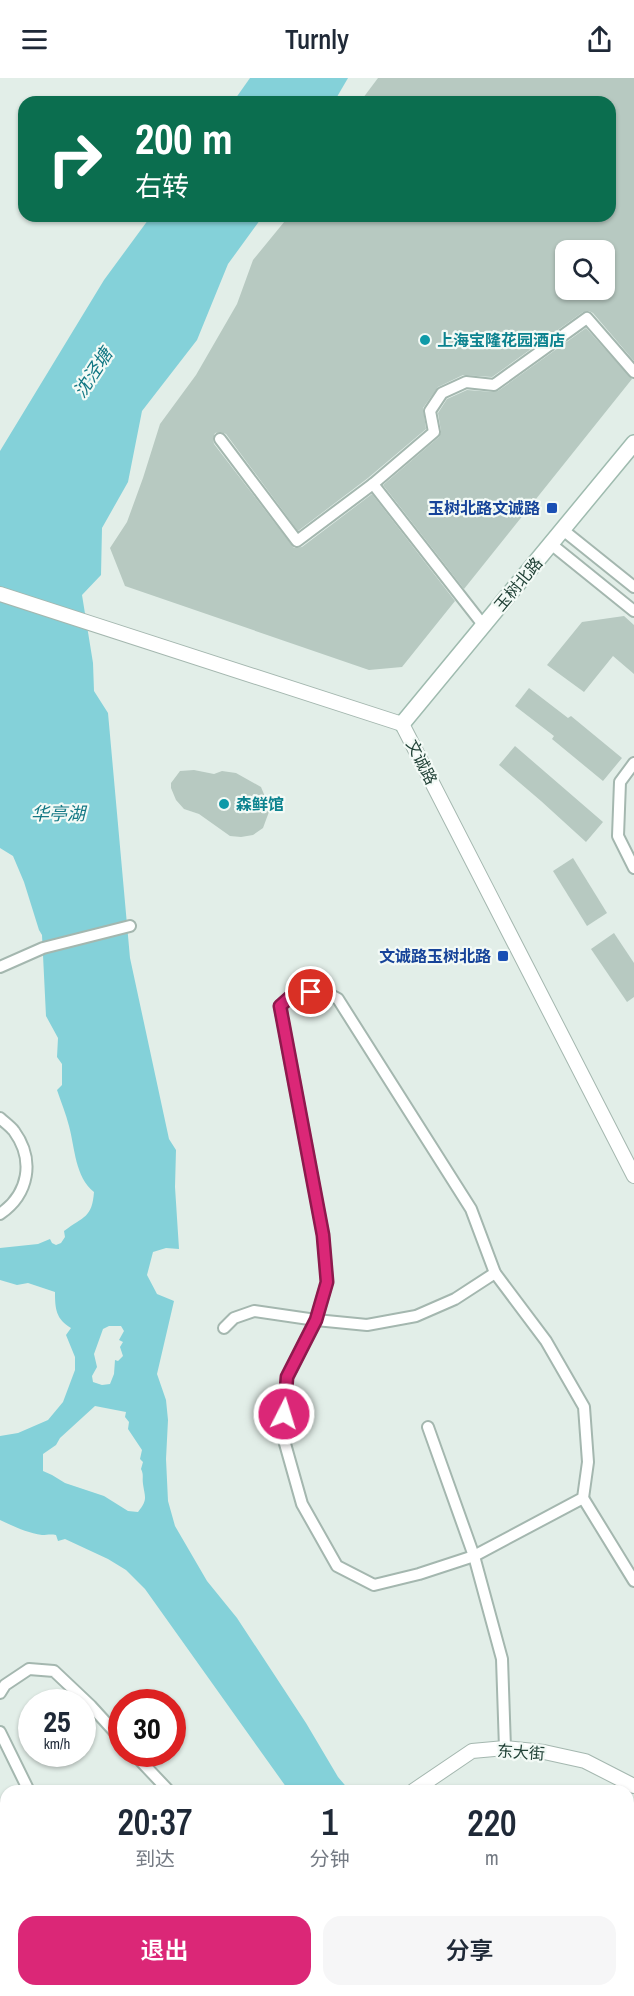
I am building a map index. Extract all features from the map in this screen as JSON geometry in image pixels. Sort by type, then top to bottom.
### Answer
[{"type":"main road","name":"玉树北路","points":[[402,724],[634,443]]},
{"type":"street","points":[[220,439],[297,541],[373,484],[434,432],[430,411],[442,393],[466,382],[494,385],[587,318],[634,372]]},
{"type":"street","points":[[373,484],[483,626]]},
{"type":"street","points":[[563,530],[634,587]]},
{"type":"street","points":[[551,544],[634,611]]},
{"type":"street","name":"文诚路","points":[[0,594],[402,724],[634,1176]]},
{"type":"street","points":[[634,763],[620,782],[618,836],[634,868]]},
{"type":"street","points":[[0,967],[43,948],[129,926]]},
{"type":"street","points":[[583,1498],[474,1557],[374,1585],[337,1566],[302,1504],[282,1433],[287,1377],[316,1320],[327,1282],[323,1235],[280,1006],[297,991],[325,992],[338,999],[471,1209],[495,1273],[546,1341],[584,1407],[588,1462],[583,1498],[634,1581]]},
{"type":"street","points":[[0,1118],[14,1131],[27,1158],[27,1180],[9,1208],[0,1214]]},
{"type":"street","points":[[224,1328],[234,1318],[254,1311],[368,1325],[416,1316],[456,1299],[495,1273]]},
{"type":"street","points":[[428,1427],[474,1557],[502,1659],[505,1748]]},
{"type":"street","points":[[0,1693],[5,1685],[29,1669],[54,1671],[108,1725]]},
{"type":"street","points":[[0,1732],[26,1785]]},
{"type":"street","name":"东大街","points":[[422,1785],[472,1751],[505,1748],[544,1752],[585,1761],[632,1785]]},
{"type":"street","points":[[146,1767],[163,1785]]},
{"type":"water","points":[[250,78],[348,78],[338,96],[237,96]]},
{"type":"water","name":"华亭湖","points":[[147,222],[259,222],[228,264],[197,340],[142,411],[128,482],[102,528],[101,575],[82,595],[93,663],[94,691],[108,713],[130,958],[169,1139],[176,1150],[175,1187],[179,1249],[166,1248],[153,1252],[147,1275],[157,1294],[174,1301],[157,1374],[166,1400],[168,1420],[166,1459],[168,1501],[175,1526],[207,1581],[237,1618],[345,1785],[285,1785],[145,1589],[126,1570],[65,1539],[58,1541],[56,1535],[31,1533],[0,1520],[0,1436],[18,1433],[48,1420],[63,1402],[75,1370],[75,1357],[66,1335],[71,1328],[62,1321],[57,1313],[55,1292],[28,1283],[17,1285],[0,1280],[0,1248],[38,1244],[50,1239],[56,1245],[61,1243],[65,1237],[64,1231],[89,1212],[94,1192],[79,1170],[68,1122],[57,1090],[62,1085],[62,1064],[57,1057],[58,1038],[46,1016],[42,935],[13,856],[0,848],[0,451],[104,280]],"holes":[[[109,1326],[121,1326],[124,1331],[119,1340],[123,1342],[120,1347],[123,1356],[118,1361],[115,1360],[114,1374],[110,1384],[102,1385],[93,1382],[92,1376],[97,1367],[94,1354],[103,1329]],[[95,1406],[126,1412],[125,1417],[129,1422],[128,1429],[142,1450],[140,1459],[143,1462],[141,1469],[145,1498],[138,1512],[128,1511],[104,1496],[65,1483],[43,1471],[43,1454],[56,1445],[60,1438]]]},
{"type":"building","name":"上海宝隆花园酒店","points":[[378,78],[634,78],[634,361],[593,313],[583,312],[492,377],[463,375],[438,387],[423,408],[426,429],[368,478],[298,531],[226,434],[215,433],[214,444],[294,548],[302,547],[372,494],[455,601],[402,667],[369,670],[125,586],[110,548],[127,522],[160,424],[196,375],[237,304],[253,260],[284,222],[616,222],[616,96],[364,96]]},
{"type":"building","points":[[586,328],[632,379],[464,589],[383,485],[439,437],[441,431],[438,413],[447,399],[467,390],[498,391]]},
{"type":"building","points":[[624,616],[634,625],[634,674],[613,656],[584,692],[547,665],[582,622]]},
{"type":"building","points":[[529,688],[568,718],[571,716],[622,758],[603,781],[552,739],[554,736],[515,706]]},
{"type":"building","points":[[515,746],[603,822],[586,842],[499,765]]},
{"type":"building","name":"森鲜馆","points":[[194,770],[214,774],[222,771],[236,773],[261,787],[270,809],[263,828],[253,835],[230,836],[199,814],[184,809],[176,800],[171,783],[180,771]]},
{"type":"building","points":[[573,858],[607,913],[587,926],[553,871]]},
{"type":"building","points":[[614,933],[634,963],[634,997],[627,1002],[591,949]]},
{"type":"place","name":"上海宝隆花园酒店","points":[[425,340]]},
{"type":"place","name":"玉树北路文诚路","points":[[552,508]]},
{"type":"place","name":"森鲜馆","points":[[224,804]]},
{"type":"place","name":"文诚路玉树北路","points":[[503,956]]},
{"type":"route","points":[[284,1414],[287,1377],[316,1320],[327,1282],[323,1235],[280,1006],[297,991],[311,992]]},
{"type":"water label","name":"沈泾塘","points":[[93,373]]}]
